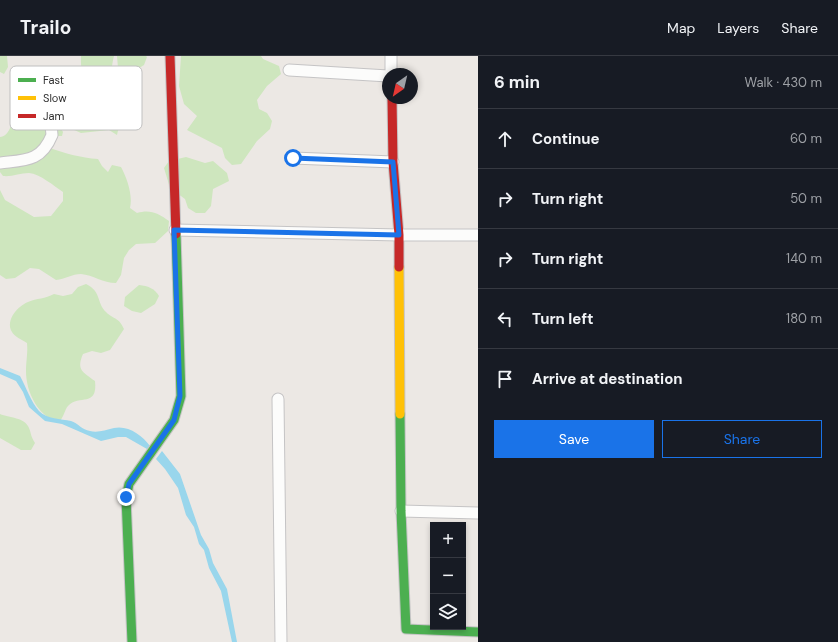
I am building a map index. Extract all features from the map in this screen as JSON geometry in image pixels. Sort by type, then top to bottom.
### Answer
[{"type":"street","points":[[132,642],[126,497],[129,484],[148,456],[158,445],[174,420],[180,396],[170,56]]},
{"type":"street","points":[[391,56],[391,68]]},
{"type":"street","points":[[289,70],[382,76]]},
{"type":"street","points":[[392,104],[393,162],[399,235],[401,511],[406,629],[478,632]]},
{"type":"street","points":[[0,164],[33,158],[46,146],[52,135],[52,130]]},
{"type":"street","points":[[293,158],[393,162]]},
{"type":"street","points":[[174,230],[399,235],[478,235]]},
{"type":"street","points":[[278,399],[281,642]]},
{"type":"street","points":[[401,511],[478,513]]},
{"type":"green space","points":[[0,56],[7,56],[8,67],[4,74],[0,72]]},
{"type":"green space","points":[[81,56],[114,56],[112,66],[81,66]]},
{"type":"green space","points":[[117,56],[147,57],[142,66],[118,66]]},
{"type":"green space","points":[[181,56],[261,56],[263,59],[279,66],[281,74],[267,86],[257,100],[259,109],[267,113],[272,121],[270,129],[257,141],[241,164],[232,165],[225,158],[222,148],[187,130],[197,116],[184,104],[179,86]]},
{"type":"green space","points":[[10,128],[10,130],[62,130],[63,132],[62,136],[57,136],[38,154],[0,159],[0,137],[6,135]]},
{"type":"green space","points":[[74,130],[109,130],[81,133]]},
{"type":"green space","points":[[109,130],[118,130],[117,135]]},
{"type":"green space","points":[[47,147],[72,155],[98,159],[108,172],[112,165],[121,167],[129,187],[131,198],[130,208],[137,213],[146,211],[154,212],[169,221],[168,231],[155,243],[136,244],[129,250],[124,258],[121,275],[116,283],[107,282],[81,274],[56,280],[39,269],[30,268],[15,278],[6,279],[0,275],[0,190],[5,200],[34,217],[51,216],[63,201],[63,192],[47,181],[33,174],[26,173],[3,176],[0,172],[0,165],[16,162],[25,164],[30,163],[40,156]]},
{"type":"green space","points":[[186,157],[205,163],[213,161],[227,173],[229,181],[213,189],[211,206],[205,213],[196,213],[188,208],[185,199],[170,188],[164,168],[169,161]]},
{"type":"green space","points":[[86,284],[97,294],[101,305],[106,312],[118,320],[124,329],[110,350],[101,353],[92,351],[83,354],[80,364],[84,373],[95,381],[94,395],[91,398],[77,401],[68,406],[59,422],[45,415],[39,409],[31,395],[28,387],[26,371],[27,343],[18,338],[12,332],[10,323],[11,318],[24,304],[54,294],[63,296],[72,294],[78,287]]},
{"type":"green space","points":[[139,285],[150,288],[159,296],[155,304],[141,313],[132,311],[124,306],[125,297]]},
{"type":"green space","points":[[0,414],[20,420],[27,424],[35,443],[31,450],[21,450],[0,438]]},
{"type":"water","points":[[0,368],[20,376],[31,399],[42,414],[71,421],[93,432],[119,427],[129,429],[143,438],[150,446],[147,449],[126,437],[118,437],[101,441],[62,424],[45,421],[29,407],[23,392],[16,381],[0,374]]},
{"type":"water","points":[[162,451],[180,474],[201,535],[209,549],[213,563],[227,589],[237,642],[232,642],[221,591],[209,568],[204,550],[199,544],[194,527],[186,515],[178,488],[156,459]]},
{"type":"traffic: fast","points":[[132,642],[126,497],[129,484],[174,420],[181,396],[176,234]]},
{"type":"traffic: fast","points":[[400,414],[401,511],[406,629],[478,632]]},
{"type":"traffic: slow","points":[[399,267],[400,414]]},
{"type":"traffic: jam","points":[[170,56],[176,234]]},
{"type":"traffic: jam","points":[[392,104],[393,162],[399,235],[399,267]]},
{"type":"route","points":[[126,497],[129,484],[148,456],[158,445],[163,434],[174,420],[180,396],[174,230],[399,235],[393,162],[293,158]]}]
